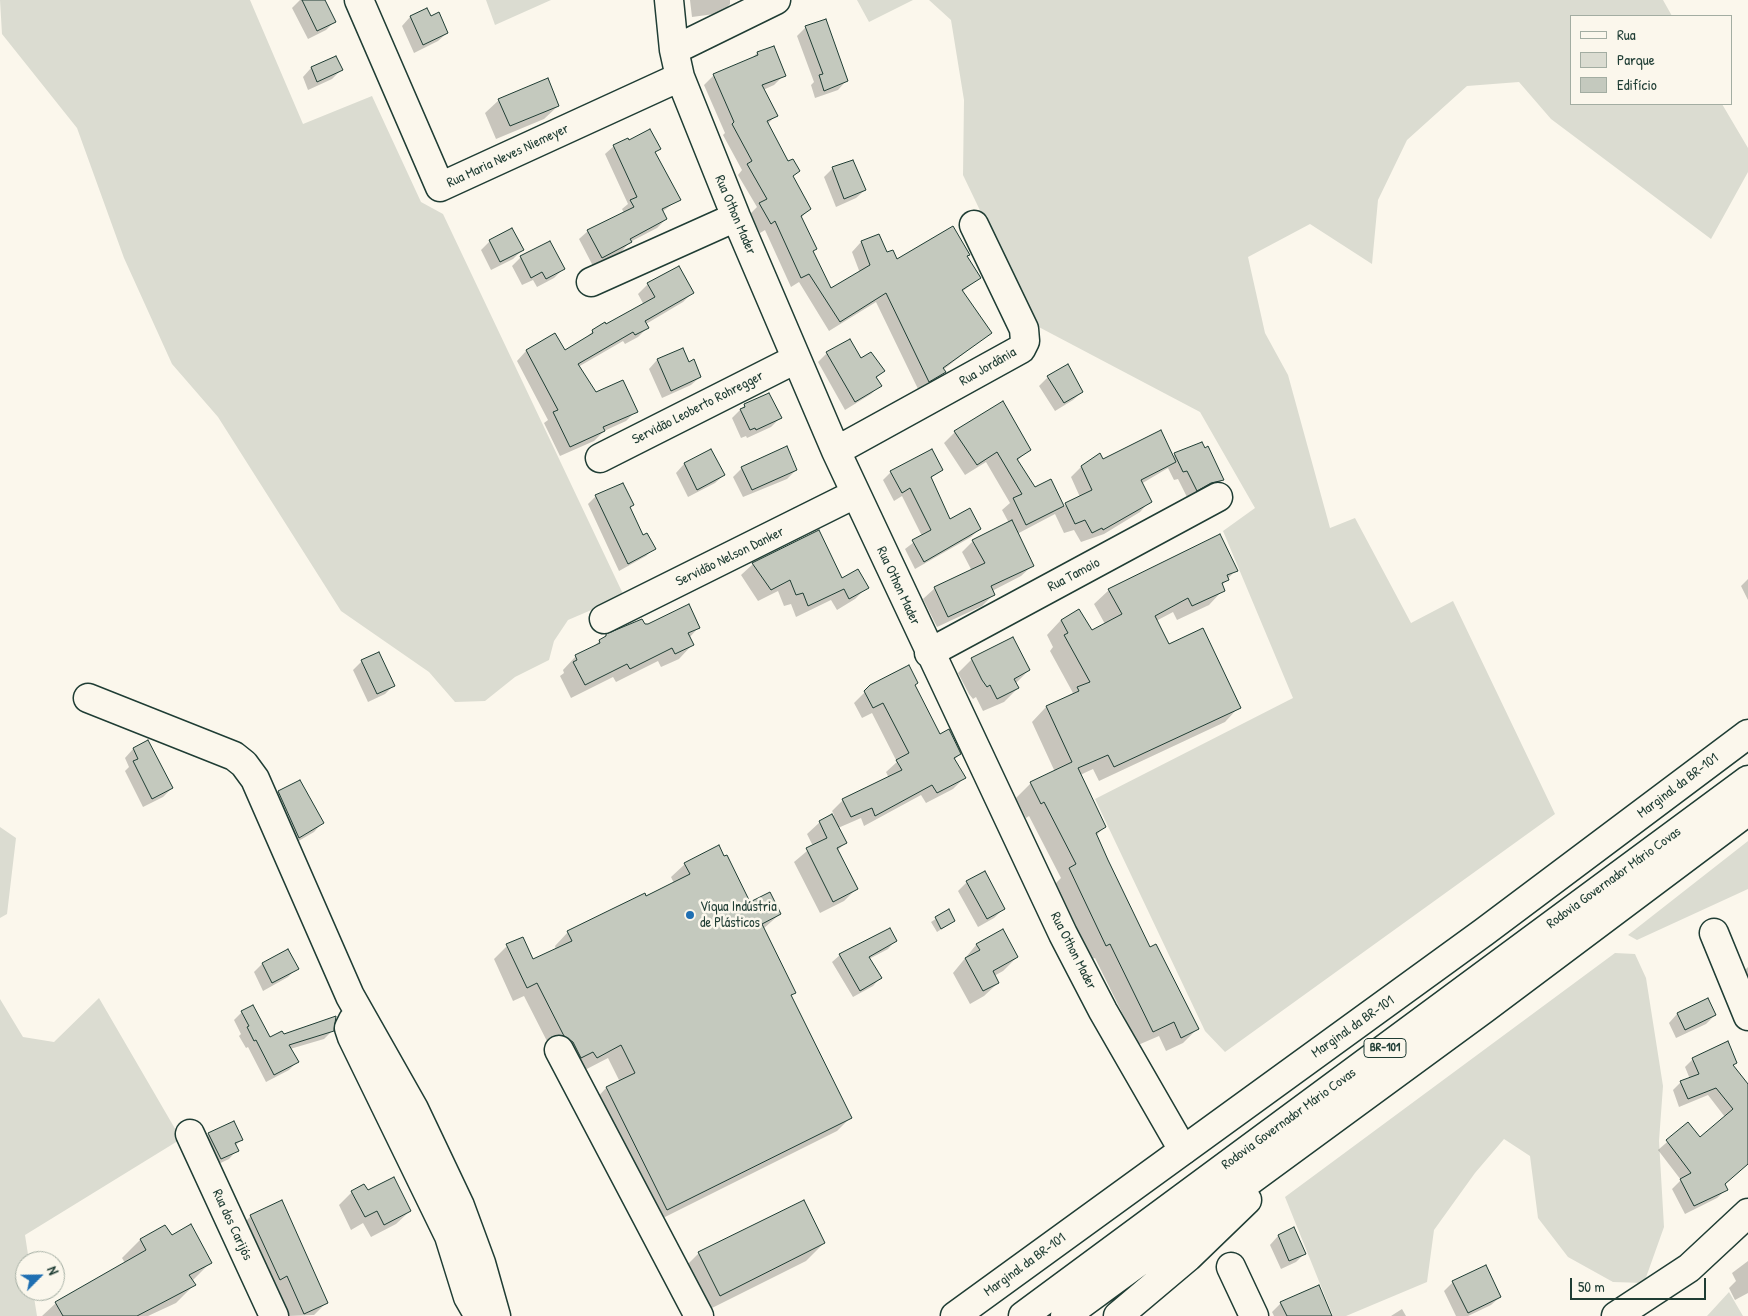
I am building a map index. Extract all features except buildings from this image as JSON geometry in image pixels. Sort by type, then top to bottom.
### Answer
[{"type":"main road","name":"Rua Maria Neves Niemeyer","points":[[359,0],[440,187],[680,77]]},
{"type":"main road","name":"Rua Othon Mader","points":[[669,0],[674,50],[680,77],[736,217],[836,451],[929,653],[1063,934],[1103,1011],[1183,1150]]},
{"type":"main road","points":[[674,50],[776,0]]},
{"type":"main road","points":[[591,282],[736,217]]},
{"type":"main road","name":"Rua Jordânia","points":[[836,451],[1021,349],[1025,341],[1024,329],[974,225]]},
{"type":"main road","name":"Servidão Leoberto Rohregger","points":[[600,458],[796,359]]},
{"type":"main road","name":"Servidão Nelson Danker","points":[[604,619],[856,494]]},
{"type":"main road","name":"Rua Tamoio","points":[[929,653],[1218,497]]},
{"type":"main road","points":[[88,698],[234,756],[244,764],[255,778],[350,996],[414,1109],[460,1206],[481,1263],[496,1316]]},
{"type":"main road","name":"Marginal da BR-101","points":[[955,1316],[1469,944],[1748,734]]},
{"type":"main road","name":"Rodovia Governador Mário Covas","points":[[1022,1316],[1748,780]]},
{"type":"main road","name":"Rodovia Governador Mário Covas","points":[[1065,1316],[1325,1126],[1748,811]]},
{"type":"main road","points":[[1714,933],[1748,1016]]},
{"type":"main road","points":[[361,1014],[352,1020],[348,1028],[449,1236],[468,1297],[479,1316]]},
{"type":"main road","points":[[558,1050],[699,1316]]},
{"type":"main road","points":[[1118,1316],[1188,1257],[1325,1126]]},
{"type":"main road","name":"Rua dos Carijós","points":[[190,1134],[274,1316]]},
{"type":"main road","points":[[1616,1316],[1689,1268],[1748,1213]]},
{"type":"main road","points":[[1231,1267],[1254,1316]]},
{"type":"green space","points":[[0,0],[250,0],[303,124],[372,96],[421,202],[443,214],[624,596],[568,620],[554,641],[549,660],[515,677],[485,701],[455,702],[429,672],[341,611],[218,417],[172,364],[124,258],[77,128],[2,34]]},
{"type":"green space","points":[[486,0],[551,0],[495,25]]},
{"type":"green space","points":[[857,0],[913,0],[869,22]]},
{"type":"green space","points":[[929,0],[1663,0],[1671,15],[1570,15],[1570,105],[1723,105],[1748,148],[1748,172],[1711,239],[1551,119],[1519,82],[1467,86],[1407,140],[1378,200],[1372,264],[1310,224],[1248,257],[1265,333],[1288,375],[1330,528],[1355,518],[1411,623],[1453,601],[1555,814],[1225,1052],[1205,1031],[1095,799],[1293,698],[1223,531],[1255,508],[1200,412],[1035,325],[963,175],[964,100],[951,20]]},
{"type":"green space","points":[[0,827],[16,838],[7,914],[0,918]]},
{"type":"green space","points":[[1748,841],[1748,889],[1637,940],[1628,935]]},
{"type":"green space","points":[[1615,953],[1635,954],[1646,978],[1663,1086],[1659,1141],[1664,1227],[1644,1283],[1613,1282],[1568,1257],[1538,1218],[1530,1156],[1504,1139],[1475,1173],[1434,1230],[1427,1282],[1346,1316],[1333,1316],[1285,1197]]},
{"type":"green space","points":[[99,998],[181,1139],[25,1235],[27,1251],[15,1251],[15,1301],[35,1301],[37,1316],[0,1316],[0,999],[23,1037],[54,1042]]},
{"type":"green space","points":[[1729,1292],[1743,1316],[1707,1316]]},
{"type":"place","name":"Víqua Indústria de Plásticos","points":[[690,915]]}]
